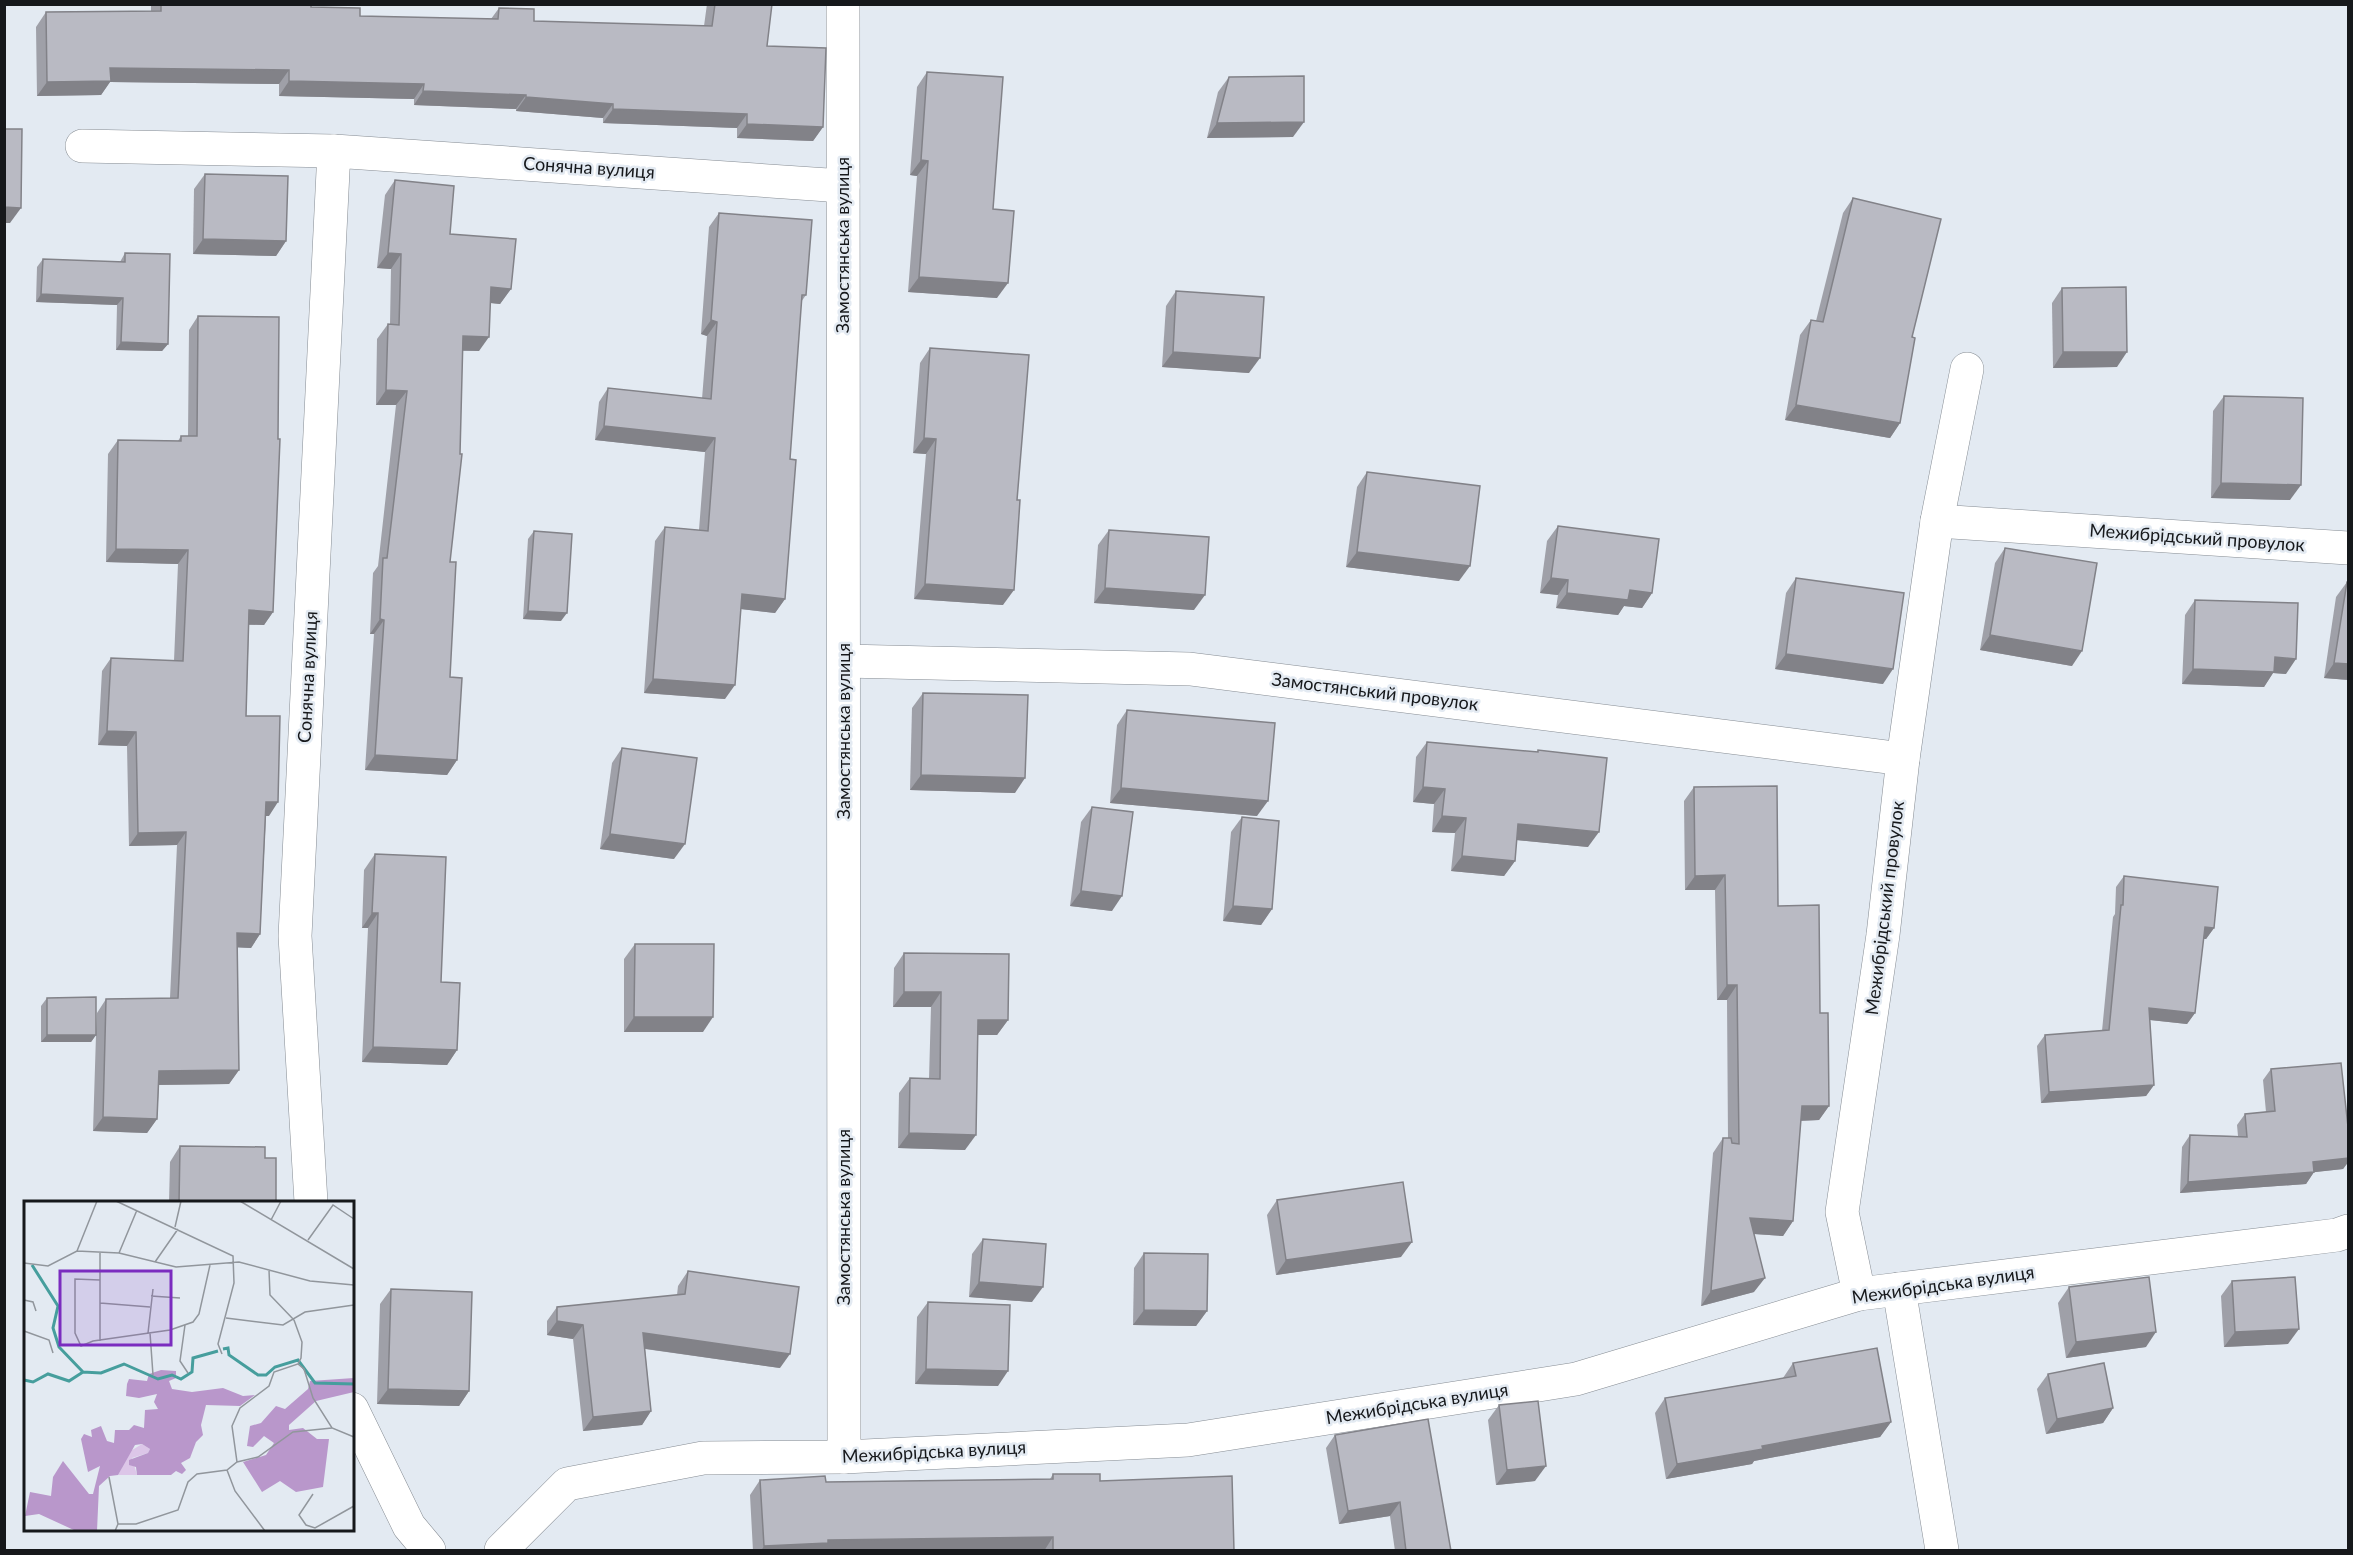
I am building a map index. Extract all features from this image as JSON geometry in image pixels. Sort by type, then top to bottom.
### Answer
[{"type":"street","name":"Замостянська вулиця","points":[[843,4],[844,1457]]},
{"type":"street","name":"Сонячна вулиця","points":[[82,146],[334,151],[843,186]]},
{"type":"street","name":"Сонячна вулиця","points":[[311,1201],[295,936],[334,151]]},
{"type":"street","name":"Межибрідський провулок","points":[[1859,1294],[1842,1212],[1883,935],[1903,759],[1937,521],[1967,369]]},
{"type":"street","name":"Межибрідський провулок","points":[[1937,521],[2349,548]]},
{"type":"street","name":"Замостянський провулок","points":[[844,661],[1190,669],[1903,759]]},
{"type":"street","name":"Межибрідська вулиця","points":[[501,1551],[567,1484],[703,1458],[844,1457],[1188,1440],[1576,1379],[1859,1294],[2337,1235],[2349,1231]]},
{"type":"street","points":[[1899,1289],[1942,1551]]},
{"type":"street","points":[[354,1413],[410,1526],[429,1551]]},
{"type":"building","points":[[161,4],[311,4],[311,7],[360,8],[360,16],[498,19],[499,8],[534,9],[534,21],[712,26],[715,4],[772,4],[767,46],[826,48],[823,127],[747,124],[747,114],[613,109],[613,104],[526,97],[526,95],[423,91],[424,84],[289,81],[289,70],[110,68],[111,81],[47,82],[46,12],[161,11]]},
{"type":"building","points":[[927,72],[1003,77],[993,209],[1014,211],[1008,283],[919,277],[928,161],[921,160]]},
{"type":"building","points":[[1304,76],[1304,122],[1217,123],[1229,77]]},
{"type":"building","points":[[4,129],[22,129],[21,208],[4,207]]},
{"type":"building","points":[[205,174],[288,176],[286,241],[203,239]]},
{"type":"building","points":[[395,180],[454,186],[450,234],[516,239],[511,289],[491,287],[489,337],[463,336],[460,454],[462,454],[450,562],[456,562],[450,677],[462,678],[457,760],[375,755],[384,620],[380,619],[383,558],[387,558],[407,391],[386,390],[388,324],[399,325],[401,254],[388,253]]},
{"type":"building","points":[[1853,198],[1941,219],[1912,337],[1915,338],[1900,423],[1796,405],[1811,320],[1823,322]]},
{"type":"building","points":[[719,213],[812,220],[806,295],[802,295],[790,459],[796,460],[785,599],[742,594],[735,685],[653,679],[665,527],[708,531],[715,438],[604,426],[608,388],[711,399],[717,322],[711,320]]},
{"type":"building","points":[[125,253],[170,254],[168,344],[121,342],[123,298],[41,294],[43,259],[125,262]]},
{"type":"building","points":[[2126,287],[2127,352],[2063,352],[2062,288]]},
{"type":"building","points":[[1176,291],[1264,297],[1260,358],[1173,352]]},
{"type":"building","points":[[198,316],[279,317],[278,439],[280,439],[273,612],[249,610],[246,716],[280,716],[278,802],[266,802],[260,934],[237,933],[239,1070],[159,1071],[157,1119],[103,1117],[106,999],[178,998],[186,832],[138,833],[136,732],[107,731],[111,658],[183,661],[188,550],[116,549],[118,440],[181,441],[181,436],[197,436]]},
{"type":"building","points":[[930,348],[1029,355],[1017,500],[1020,500],[1014,590],[925,584],[936,439],[924,438]]},
{"type":"building","points":[[2224,396],[2303,398],[2301,485],[2221,483]]},
{"type":"building","points":[[1367,472],[1480,486],[1470,566],[1357,552]]},
{"type":"building","points":[[1558,526],[1659,539],[1652,593],[1630,590],[1628,600],[1567,593],[1568,580],[1551,578]]},
{"type":"building","points":[[1109,530],[1209,537],[1205,595],[1105,588]]},
{"type":"building","points":[[534,531],[572,534],[567,613],[528,611]]},
{"type":"building","points":[[2005,548],[2097,563],[2082,651],[1990,635]]},
{"type":"building","points":[[1796,578],[1904,593],[1893,669],[1786,654]]},
{"type":"building","points":[[2347,582],[2349,582],[2349,664],[2334,663]]},
{"type":"building","points":[[2195,600],[2298,603],[2296,659],[2275,657],[2274,672],[2193,669]]},
{"type":"building","points":[[923,693],[1028,695],[1025,778],[921,775]]},
{"type":"building","points":[[1127,710],[1275,723],[1268,801],[1121,788]]},
{"type":"building","points":[[1427,742],[1538,752],[1538,750],[1607,758],[1599,832],[1518,824],[1515,861],[1462,856],[1466,818],[1442,816],[1445,789],[1423,787]]},
{"type":"building","points":[[622,748],[697,758],[685,844],[610,834]]},
{"type":"building","points":[[1777,786],[1778,906],[1819,905],[1820,1013],[1828,1013],[1829,1106],[1802,1106],[1793,1221],[1750,1218],[1765,1278],[1711,1291],[1723,1138],[1731,1138],[1732,1143],[1739,1144],[1737,985],[1727,985],[1725,875],[1695,876],[1694,787]]},
{"type":"building","points":[[1092,807],[1133,812],[1122,896],[1081,891]]},
{"type":"building","points":[[1242,817],[1279,821],[1272,909],[1233,906]]},
{"type":"building","points":[[375,854],[446,857],[441,982],[460,983],[457,1050],[373,1047],[378,913],[372,913]]},
{"type":"building","points":[[2124,876],[2218,887],[2214,928],[2205,927],[2195,1013],[2149,1008],[2154,1085],[2049,1092],[2045,1035],[2109,1030],[2121,905],[2123,905]]},
{"type":"building","points":[[635,944],[714,944],[713,1017],[634,1017]]},
{"type":"building","points":[[904,953],[1009,954],[1008,1020],[978,1020],[976,1135],[909,1133],[910,1078],[940,1079],[941,992],[904,992]]},
{"type":"building","points":[[96,997],[96,1035],[47,1035],[47,998]]},
{"type":"building","points":[[2341,1063],[2349,1136],[2349,1158],[2313,1162],[2314,1172],[2188,1182],[2190,1135],[2247,1137],[2245,1114],[2275,1111],[2271,1069]]},
{"type":"building","points":[[180,1146],[265,1147],[265,1158],[276,1158],[276,1201],[179,1201]]},
{"type":"building","points":[[1403,1182],[1412,1242],[1286,1260],[1277,1200]]},
{"type":"building","points":[[983,1239],[1046,1244],[1043,1287],[979,1282]]},
{"type":"building","points":[[1144,1253],[1208,1254],[1207,1311],[1144,1310]]},
{"type":"building","points":[[688,1271],[799,1287],[790,1354],[643,1333],[651,1411],[593,1417],[583,1325],[557,1321],[557,1307],[685,1294]]},
{"type":"building","points":[[2149,1277],[2156,1332],[2076,1342],[2069,1287]]},
{"type":"building","points":[[2295,1277],[2299,1329],[2235,1332],[2232,1281]]},
{"type":"building","points":[[391,1289],[472,1292],[469,1391],[388,1389]]},
{"type":"building","points":[[928,1302],[1010,1305],[1008,1371],[926,1369]]},
{"type":"building","points":[[1877,1348],[1891,1422],[1762,1446],[1763,1449],[1677,1464],[1665,1398],[1796,1376],[1793,1363]]},
{"type":"building","points":[[2104,1363],[2113,1408],[2057,1419],[2048,1374]]},
{"type":"building","points":[[1538,1401],[1546,1466],[1507,1470],[1499,1405]]},
{"type":"building","points":[[1428,1419],[1451,1551],[1406,1551],[1400,1502],[1348,1511],[1335,1435]]},
{"type":"building","points":[[1053,1474],[1100,1474],[1100,1481],[1232,1476],[1234,1551],[1053,1551],[1053,1537],[828,1540],[828,1543],[764,1546],[760,1480],[825,1476],[826,1482],[1053,1479]]}]
